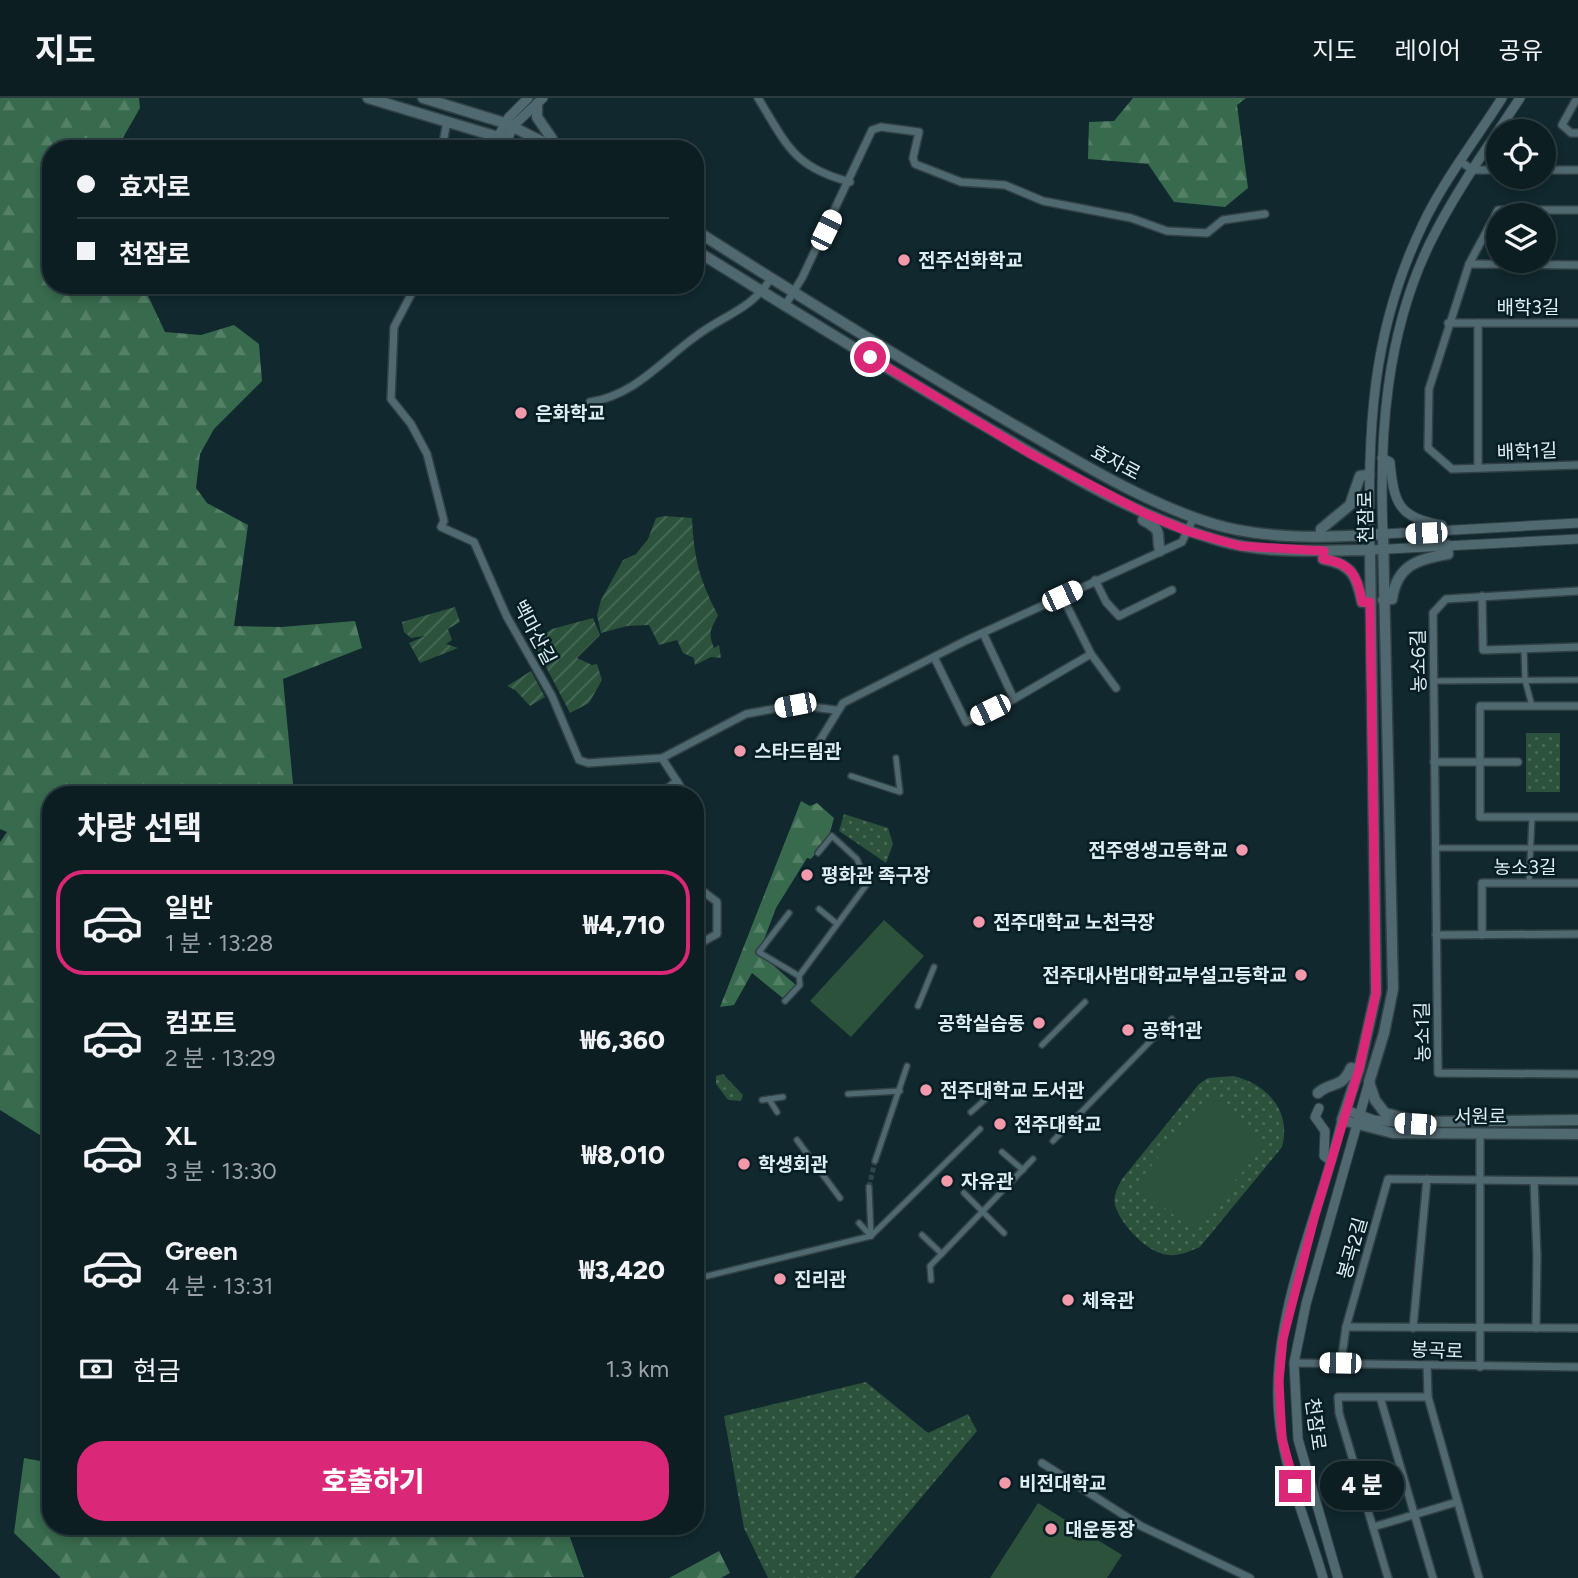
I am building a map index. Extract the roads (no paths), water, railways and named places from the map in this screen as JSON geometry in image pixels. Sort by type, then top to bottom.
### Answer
[{"type":"main road","points":[[368,98],[386,101],[447,121],[505,131]]},
{"type":"main road","points":[[424,98],[505,131],[514,140]]},
{"type":"main road","points":[[536,100],[537,117],[552,140]]},
{"type":"main road","points":[[431,117],[443,113],[531,140]]},
{"type":"main road","name":"효자로","points":[[704,236],[961,395],[1096,472],[1194,517],[1263,533],[1383,534]]},
{"type":"main road","name":"효자로","points":[[704,255],[1031,454],[1146,514],[1187,531],[1240,546],[1324,551],[1370,550]]},
{"type":"main road","points":[[1321,535],[1321,529],[1332,523],[1350,505],[1360,476],[1368,475]]},
{"type":"main road","points":[[1146,514],[1143,520],[1155,527],[1160,534],[1160,551]]},
{"type":"main road","name":"천잠로","points":[[1369,1082],[1384,1034],[1393,989],[1383,534]]},
{"type":"main road","points":[[1383,600],[1392,599],[1393,588],[1404,568],[1419,558],[1448,554],[1447,545]]},
{"type":"main road","name":"천잠로","points":[[1344,1115],[1359,1069],[1376,993],[1370,550]]},
{"type":"main road","points":[[1324,551],[1323,559],[1350,570],[1358,579],[1362,602],[1370,602]]},
{"type":"main road","points":[[1318,1093],[1324,1088],[1337,1086],[1346,1078],[1351,1068],[1359,1069]]},
{"type":"main road","points":[[1369,1082],[1375,1100],[1385,1113],[1421,1122]]},
{"type":"main road","name":"서원로","points":[[1344,1115],[1393,1133],[1578,1134]]},
{"type":"main road","name":"서원로","points":[[1421,1122],[1578,1120]]},
{"type":"street","points":[[758,98],[790,151],[822,174],[850,182]]},
{"type":"street","name":"천잠로","points":[[1370,550],[1368,475],[1372,393],[1391,303],[1424,221],[1502,98]]},
{"type":"street","name":"천잠로","points":[[1508,119],[1520,98]]},
{"type":"street","points":[[1577,98],[1562,125],[1571,133],[1578,133]]},
{"type":"street","points":[[505,131],[536,100]]},
{"type":"street","points":[[444,140],[447,121]]},
{"type":"street","points":[[786,304],[850,182],[872,130],[904,128],[919,132],[913,158],[915,164],[961,182],[1004,185],[1043,201],[1131,218],[1167,231],[1207,233],[1223,220],[1265,214]]},
{"type":"street","name":"천잠로","points":[[1383,534],[1382,458],[1385,408],[1393,354],[1408,300],[1435,235],[1486,152]]},
{"type":"street","points":[[1461,162],[1473,170],[1486,170]]},
{"type":"street","points":[[1556,170],[1578,170]]},
{"type":"street","points":[[1448,323],[1469,264],[1498,210],[1578,210]]},
{"type":"street","points":[[1469,264],[1578,265]]},
{"type":"street","points":[[590,402],[606,400],[642,382],[699,333],[754,302],[771,278]]},
{"type":"street","name":"백마산길","points":[[411,294],[394,327],[391,399],[411,424],[427,454],[444,521],[442,527],[474,542],[508,617],[552,696],[579,760],[589,763],[662,758],[746,714],[795,705],[836,710]]},
{"type":"street","name":"배학3길","points":[[1448,323],[1578,323]]},
{"type":"street","name":"배학1길","points":[[1448,323],[1429,389],[1428,448],[1451,469],[1578,465]]},
{"type":"street","name":"배학3길","points":[[1478,323],[1478,393]]},
{"type":"street","name":"배학1길","points":[[1478,393],[1478,468]]},
{"type":"street","points":[[1382,458],[1390,462],[1392,491],[1405,512],[1425,522],[1442,525],[1445,532]]},
{"type":"street","points":[[817,745],[836,710],[843,703],[983,633],[1182,542],[1194,517]]},
{"type":"street","name":"효자로","points":[[1383,534],[1578,523]]},
{"type":"street","name":"효자로","points":[[1370,550],[1578,539]]},
{"type":"street","points":[[1095,580],[1106,603],[1119,616],[1172,590]]},
{"type":"street","name":"농소6길","points":[[1436,935],[1433,612],[1446,600],[1578,591]]},
{"type":"street","points":[[1062,596],[1091,653],[1115,688]]},
{"type":"street","points":[[1482,596],[1483,650],[1578,647]]},
{"type":"street","points":[[983,633],[1014,699]]},
{"type":"street","points":[[1524,649],[1525,680],[1532,706]]},
{"type":"street","points":[[934,657],[966,722],[1014,699],[1091,653]]},
{"type":"street","points":[[1434,681],[1578,680]]},
{"type":"street","points":[[1578,706],[1480,706],[1480,817],[1578,817]]},
{"type":"street","points":[[662,758],[680,786]]},
{"type":"street","points":[[851,776],[900,792],[896,758]]},
{"type":"street","points":[[1434,762],[1518,762]]},
{"type":"street","points":[[670,786],[677,781]]},
{"type":"street","points":[[1529,883],[1532,817]]},
{"type":"street","points":[[818,853],[831,836],[851,852],[867,884]]},
{"type":"street","points":[[1435,848],[1578,848]]},
{"type":"street","points":[[846,870],[867,884]]},
{"type":"street","name":"농소3길","points":[[1482,935],[1482,883],[1578,883]]},
{"type":"street","points":[[785,1001],[800,985],[799,976],[867,884]]},
{"type":"street","points":[[704,892],[717,902],[717,934],[704,941]]},
{"type":"street","points":[[819,909],[836,923]]},
{"type":"street","points":[[789,913],[760,952],[799,976]]},
{"type":"street","points":[[1436,935],[1578,934]]},
{"type":"street","name":"농소1길","points":[[1436,935],[1438,1073],[1578,1074]]},
{"type":"street","points":[[918,1006],[934,967]]},
{"type":"street","points":[[1042,1045],[1085,1002]]},
{"type":"street","points":[[1053,1141],[1171,1019]]},
{"type":"street","points":[[875,1161],[907,1066]]},
{"type":"street","points":[[971,1112],[1005,1082]]},
{"type":"street","name":"천잠로","points":[[1338,1578],[1298,1439],[1294,1363],[1306,1304],[1369,1082]]},
{"type":"street","points":[[848,1094],[900,1091]]},
{"type":"street","points":[[762,1100],[783,1097]]},
{"type":"street","points":[[769,1099],[777,1112]]},
{"type":"street","points":[[1319,1108],[1315,1116],[1325,1131],[1324,1156],[1330,1160]]},
{"type":"street","name":"천잠로","points":[[1323,1578],[1282,1439],[1280,1360],[1290,1304],[1344,1115]]},
{"type":"street","name":"서원로","points":[[1360,1121],[1421,1122]]},
{"type":"street","points":[[704,1277],[871,1236],[980,1129]]},
{"type":"street","points":[[1480,1133],[1480,1367]]},
{"type":"street","points":[[797,1140],[840,1198]]},
{"type":"street","points":[[1002,1152],[1023,1170]]},
{"type":"street","points":[[931,1280],[930,1266],[1033,1159]]},
{"type":"street","name":"봉곡2길","points":[[1340,1363],[1346,1327],[1388,1179],[1578,1181]]},
{"type":"street","points":[[1413,1328],[1427,1179]]},
{"type":"street","points":[[1534,1181],[1536,1328]]},
{"type":"street","points":[[869,1187],[871,1236]]},
{"type":"street","points":[[964,1193],[1004,1233]]},
{"type":"street","points":[[859,1223],[871,1236]]},
{"type":"street","points":[[922,1235],[942,1254]]},
{"type":"street","points":[[1346,1327],[1578,1328]]},
{"type":"street","name":"봉곡로","points":[[1294,1363],[1578,1367]]},
{"type":"street","points":[[1427,1365],[1428,1397],[1479,1578]]},
{"type":"street","points":[[1388,1578],[1339,1413],[1338,1397],[1428,1397]]},
{"type":"street","points":[[1380,1397],[1433,1578]]},
{"type":"street","points":[[1040,1467],[1141,1526],[1250,1578]]},
{"type":"street","points":[[1373,1527],[1457,1502]]},
{"type":"tunnel","points":[[869,1187],[875,1161]]},
{"type":"place","name":"전주선화학교","points":[[904,260]]},
{"type":"place","name":"은화학교","points":[[521,413]]},
{"type":"place","name":"스타드림관","points":[[740,751]]},
{"type":"place","name":"전주영생고등학교","points":[[1242,850]]},
{"type":"place","name":"평화관 족구장","points":[[807,875]]},
{"type":"place","name":"전주대학교 노천극장","points":[[979,922]]},
{"type":"place","name":"전주대사범대학교부설고등학교","points":[[1301,975]]},
{"type":"place","name":"공학실습동","points":[[1039,1023]]},
{"type":"place","name":"공학1관","points":[[1128,1030]]},
{"type":"place","name":"전주대학교 도서관","points":[[926,1090]]},
{"type":"place","name":"전주대학교","points":[[1000,1124]]},
{"type":"place","name":"학생회관","points":[[744,1164]]},
{"type":"place","name":"자유관","points":[[947,1181]]},
{"type":"place","name":"진리관","points":[[780,1279]]},
{"type":"place","name":"체육관","points":[[1068,1300]]},
{"type":"place","name":"비전대학교","points":[[1005,1483]]},
{"type":"place","name":"대운동장","points":[[1051,1529]]}]
